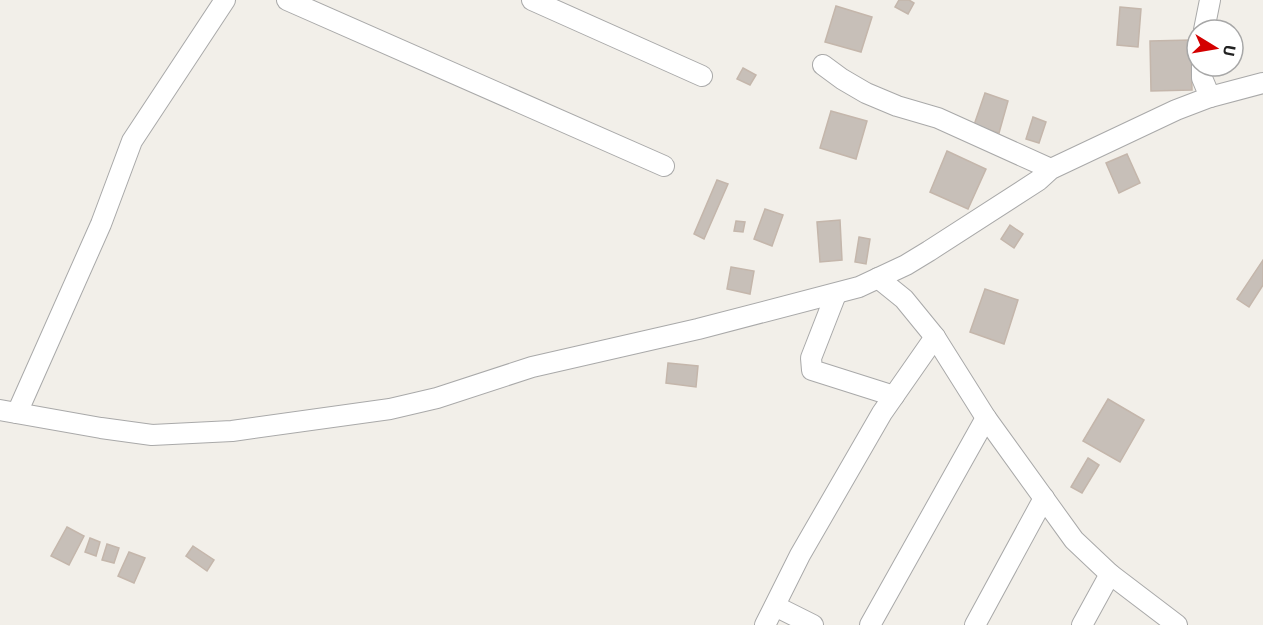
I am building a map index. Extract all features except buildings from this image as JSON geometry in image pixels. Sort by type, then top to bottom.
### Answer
[{"type":"street","points":[[225,0],[132,141],[101,224],[9,412],[152,435],[232,431],[390,409],[437,398],[532,367],[698,329],[836,294],[878,278],[939,245],[1039,180],[1051,169],[1128,131],[1210,97],[1263,83]]},
{"type":"street","points":[[287,0],[664,166]]},
{"type":"street","points":[[532,0],[702,76]]},
{"type":"street","points":[[1206,18],[1210,0]]},
{"type":"street","points":[[823,65],[866,93],[897,106],[938,118],[1051,169]]},
{"type":"street","points":[[1202,78],[1210,97]]},
{"type":"street","points":[[878,278],[904,299],[935,337],[987,418],[1074,540],[1110,574],[1177,625]]},
{"type":"street","points":[[836,294],[811,358],[812,370],[894,396]]},
{"type":"street","points":[[765,625],[800,555],[882,413],[935,337]]},
{"type":"street","points":[[870,625],[987,418]]},
{"type":"street","points":[[975,625],[1044,498]]},
{"type":"street","points":[[1082,625],[1110,574]]},
{"type":"street","points":[[774,606],[813,625]]}]
